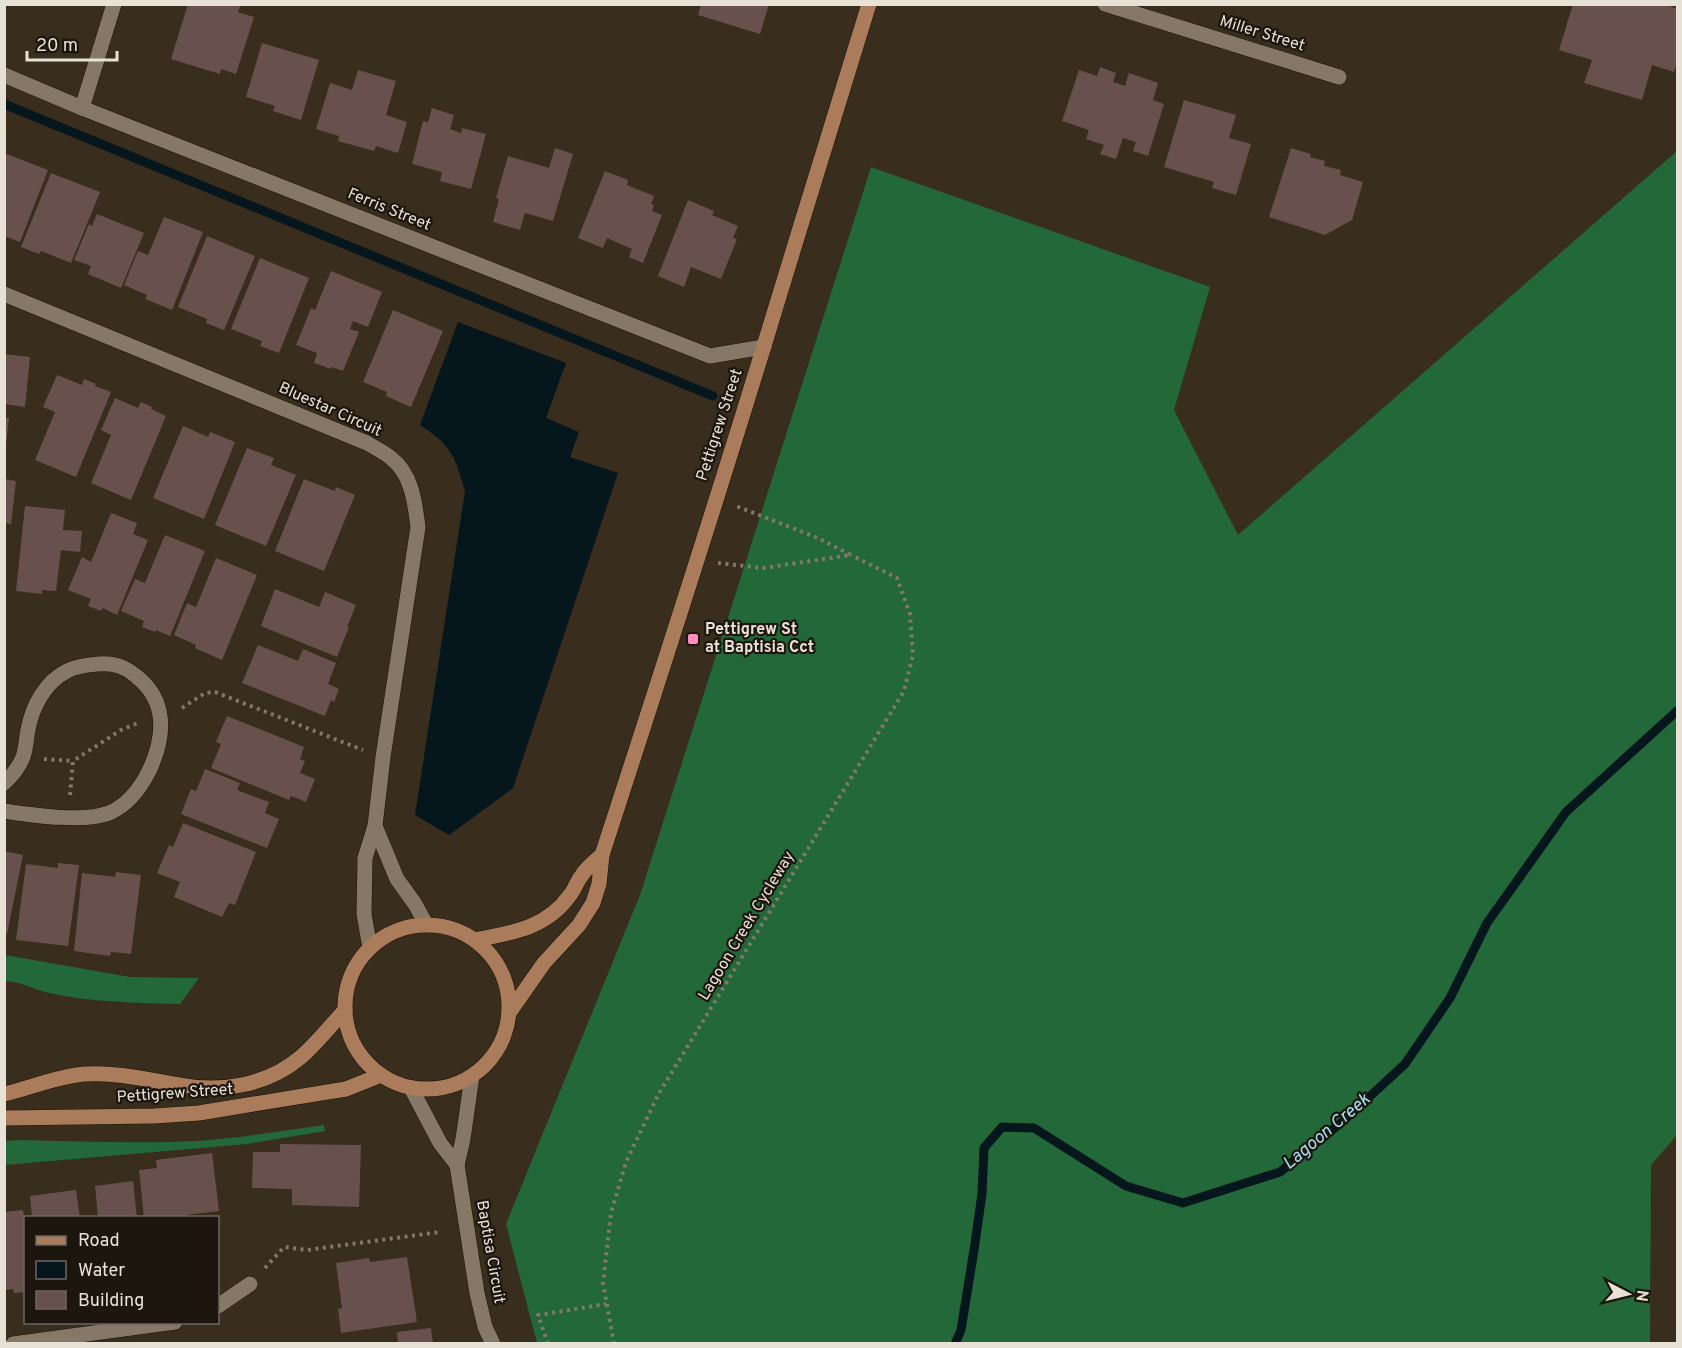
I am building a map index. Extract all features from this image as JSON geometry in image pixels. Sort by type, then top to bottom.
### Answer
[{"type":"main road","name":"Pettigrew Street","points":[[509,1013],[544,963],[579,925],[593,903],[599,884],[602,855],[764,347],[869,4]]},
{"type":"main road","name":"Pettigrew Street","points":[[476,940],[515,932],[535,925],[552,915],[570,895],[582,874],[602,855]]},
{"type":"main road","points":[[426,924],[452,928],[476,940],[496,960],[507,985],[509,1013],[504,1038],[491,1060],[472,1076],[453,1086],[433,1090],[411,1088],[395,1083],[381,1075],[362,1058],[350,1035],[345,1010],[347,987],[356,966],[370,948],[386,935],[406,927],[426,924]]},
{"type":"main road","name":"Pettigrew Street","points":[[4,1094],[56,1079],[84,1074],[115,1074],[197,1088],[227,1088],[255,1082],[280,1071],[300,1057],[345,1010]]},
{"type":"main road","name":"Pettigrew Street","points":[[4,1118],[154,1116],[199,1113],[346,1089],[381,1075]]},
{"type":"street","points":[[82,108],[114,4]]},
{"type":"street","name":"Miller Street","points":[[1106,4],[1339,76]]},
{"type":"street","name":"Ferris Street","points":[[4,75],[82,108],[710,356],[764,347]]},
{"type":"street","name":"Bluestar Circuit","points":[[4,294],[367,443],[393,459],[407,478],[415,501],[418,527],[383,757],[375,826],[365,858],[364,914],[370,948]]},
{"type":"street","points":[[4,783],[12,776],[23,757],[28,728],[37,702],[50,684],[67,671],[86,665],[105,664],[125,667],[141,680],[153,695],[160,715],[161,738],[156,756],[143,782],[127,803],[107,813],[69,817],[4,811]]},
{"type":"street","name":"Bluestar Circuit","points":[[375,826],[397,879],[426,924]]},
{"type":"street","name":"Baptisa Circuit","points":[[472,1076],[457,1165],[477,1293],[485,1327],[493,1344]]},
{"type":"street","name":"Baptisa Circuit","points":[[411,1088],[440,1143],[457,1165]]},
{"type":"street","points":[[219,1305],[250,1284]]},
{"type":"street","points":[[12,1344],[167,1324]]},
{"type":"path","name":"Lagoon Creek Cycleway","points":[[614,1344],[603,1283],[611,1213],[626,1162],[658,1095],[904,691],[913,654],[910,614],[897,578],[818,538],[716,499]]},
{"type":"path","points":[[698,557],[724,565],[763,568],[851,555]]},
{"type":"path","points":[[69,817],[73,761],[121,730],[179,710],[205,693],[215,692],[383,757]]},
{"type":"path","points":[[250,1284],[284,1247],[307,1250],[440,1232]]},
{"type":"path","points":[[548,1344],[538,1315],[606,1304]]},
{"type":"green space","points":[[1677,151],[1678,1134],[1651,1165],[1650,1343],[537,1343],[506,1224],[640,895],[871,167],[1210,287],[1174,410],[1238,535]]},
{"type":"green space","points":[[5,955],[130,977],[199,978],[180,1004],[81,998],[49,993],[17,982],[5,981]]},
{"type":"green space","points":[[324,1125],[325,1131],[247,1144],[5,1165],[5,1141],[197,1141]]},
{"type":"water","points":[[458,322],[566,363],[546,418],[579,432],[570,457],[618,473],[513,788],[449,835],[415,815],[465,491],[450,452],[439,439],[420,425]]},
{"type":"building","points":[[188,4],[241,4],[238,12],[254,17],[236,74],[221,69],[220,74],[171,59]]},
{"type":"building","points":[[701,4],[769,4],[760,34],[698,15]]},
{"type":"building","points":[[1573,4],[1662,4],[1678,9],[1678,59],[1674,72],[1652,65],[1642,100],[1584,83],[1592,60],[1559,50]]},
{"type":"building","points":[[262,43],[319,60],[301,120],[273,111],[275,106],[246,97]]},
{"type":"building","points":[[1100,67],[1116,73],[1113,82],[1125,86],[1129,73],[1158,83],[1153,100],[1164,104],[1148,156],[1133,151],[1136,142],[1123,138],[1116,159],[1100,154],[1104,145],[1086,139],[1089,130],[1062,121],[1079,70],[1097,76]]},
{"type":"building","points":[[358,70],[396,81],[386,115],[407,122],[398,153],[376,146],[374,151],[338,141],[339,136],[316,129],[330,83],[352,90]]},
{"type":"building","points":[[1184,100],[1236,115],[1229,138],[1251,144],[1236,195],[1212,188],[1214,182],[1164,167]]},
{"type":"building","points":[[432,108],[454,115],[450,129],[461,133],[462,128],[486,134],[471,189],[440,181],[442,172],[412,164],[423,121],[428,122]]},
{"type":"building","points":[[555,148],[573,154],[553,221],[525,213],[520,230],[493,222],[499,199],[496,198],[508,156],[549,168]]},
{"type":"building","points":[[1291,148],[1325,161],[1324,166],[1341,170],[1340,175],[1363,182],[1352,220],[1325,235],[1269,217]]},
{"type":"building","points":[[4,153],[48,170],[20,242],[4,236]]},
{"type":"building","points":[[605,171],[628,180],[627,185],[654,196],[651,204],[654,205],[652,211],[662,215],[643,263],[629,257],[632,249],[607,238],[603,248],[578,238]]},
{"type":"building","points":[[51,173],[100,192],[71,263],[41,251],[39,254],[21,247]]},
{"type":"building","points":[[688,200],[714,211],[712,215],[738,226],[733,238],[737,239],[721,279],[691,267],[684,287],[658,276]]},
{"type":"building","points":[[97,214],[144,233],[121,288],[88,274],[91,266],[74,260],[89,224],[92,226]]},
{"type":"building","points":[[164,217],[203,232],[172,310],[145,299],[147,295],[124,285],[138,251],[148,255]]},
{"type":"building","points":[[207,236],[255,256],[224,330],[206,323],[207,319],[178,307]]},
{"type":"building","points":[[260,258],[309,278],[279,353],[260,346],[262,341],[231,329]]},
{"type":"building","points":[[331,271],[382,292],[368,327],[353,321],[350,329],[359,332],[343,371],[314,363],[317,353],[296,345],[311,308],[315,310]]},
{"type":"building","points":[[393,310],[443,331],[411,407],[386,396],[387,392],[363,382]]},
{"type":"building","points":[[4,354],[30,357],[25,407],[4,404]]},
{"type":"building","points":[[57,375],[82,385],[84,379],[111,392],[76,477],[35,460],[55,412],[43,407]]},
{"type":"building","points":[[115,398],[138,408],[141,402],[166,416],[131,500],[91,483],[111,435],[101,430]]},
{"type":"building","points":[[4,418],[9,418],[6,445],[4,445]]},
{"type":"building","points":[[183,426],[208,437],[210,432],[235,442],[204,519],[153,498]]},
{"type":"building","points":[[247,448],[274,458],[271,465],[296,475],[266,546],[215,525]]},
{"type":"building","points":[[5,479],[16,481],[11,524],[5,523]]},
{"type":"building","points":[[304,479],[335,491],[336,487],[355,495],[324,571],[275,551]]},
{"type":"building","points":[[25,506],[65,510],[63,530],[82,531],[80,552],[61,550],[56,591],[42,590],[42,594],[16,591]]},
{"type":"building","points":[[111,513],[137,523],[133,534],[148,540],[117,615],[103,608],[101,611],[88,606],[91,599],[68,590],[82,557],[91,562]]},
{"type":"building","points":[[165,535],[205,551],[170,636],[142,627],[144,621],[121,611],[135,579],[145,583]]},
{"type":"building","points":[[216,558],[257,575],[222,660],[195,648],[196,645],[174,635],[187,603],[196,607]]},
{"type":"building","points":[[275,589],[319,607],[325,592],[356,605],[337,657],[261,626]]},
{"type":"building","points":[[258,645],[298,661],[303,649],[336,663],[328,684],[339,689],[334,702],[331,700],[325,716],[242,683]]},
{"type":"building","points":[[227,716],[304,747],[300,759],[305,761],[300,773],[315,779],[306,802],[291,796],[289,800],[211,768],[221,744],[216,742]]},
{"type":"building","points":[[205,769],[240,783],[237,790],[269,802],[265,813],[279,819],[267,848],[181,814],[191,789],[196,791]]},
{"type":"building","points":[[183,823],[256,852],[235,905],[229,903],[222,917],[174,897],[180,882],[157,873],[169,845],[173,847]]},
{"type":"building","points":[[4,851],[23,855],[7,934],[4,934]]},
{"type":"building","points":[[58,863],[79,865],[68,946],[16,940],[26,864],[58,868]]},
{"type":"building","points":[[116,872],[141,875],[131,954],[111,952],[110,956],[74,951],[82,873],[115,877]]},
{"type":"building","points":[[280,1144],[361,1145],[359,1207],[292,1205],[292,1189],[252,1188],[253,1152],[280,1152]]},
{"type":"building","points":[[212,1153],[219,1211],[186,1216],[144,1216],[139,1170],[157,1168],[156,1160]]},
{"type":"building","points":[[133,1181],[137,1216],[98,1216],[95,1186]]},
{"type":"building","points":[[76,1190],[80,1216],[32,1216],[30,1196]]},
{"type":"building","points":[[23,1210],[24,1292],[14,1293],[13,1289],[4,1290],[4,1212]]},
{"type":"building","points":[[407,1257],[417,1322],[341,1333],[338,1309],[342,1308],[336,1263],[369,1258],[370,1262]]},
{"type":"building","points":[[431,1328],[433,1344],[398,1344],[397,1332]]},
{"type":"waterway","points":[[4,104],[713,396]]},
{"type":"waterway","name":"Lagoon Creek","points":[[955,1344],[961,1330],[974,1250],[982,1194],[984,1148],[1002,1127],[1034,1128],[1126,1186],[1183,1203],[1280,1172],[1342,1122],[1405,1064],[1450,998],[1487,923],[1566,812],[1678,710]]},
{"type":"place","name":"Pettigrew St at Baptisia Cct","points":[[693,639]]}]
